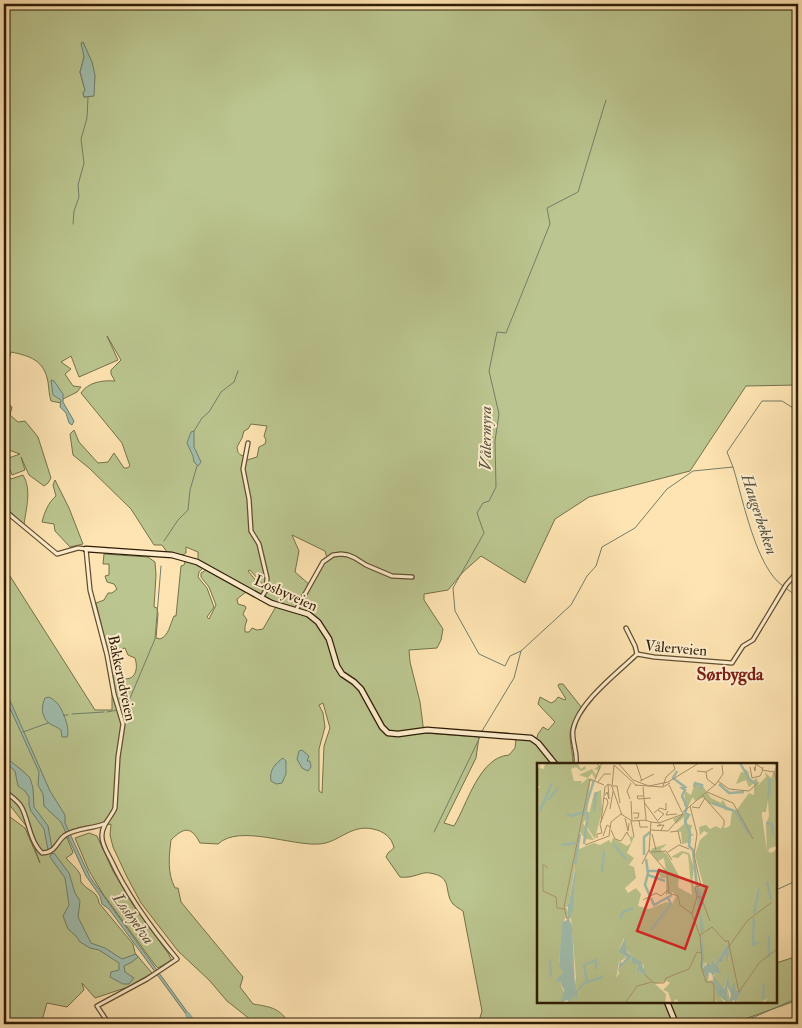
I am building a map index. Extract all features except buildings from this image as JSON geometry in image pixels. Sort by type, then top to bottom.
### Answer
[{"type":"main road","name":"Losbyveien","points":[[86,549],[185,557],[282,608],[308,614],[323,627],[329,639],[337,666],[342,674],[361,689],[382,727],[388,733],[398,734],[427,730],[531,738],[538,743],[555,763]]},
{"type":"main road","points":[[667,1003],[676,1024]]},
{"type":"street","points":[[248,443],[243,469],[249,499],[251,531],[259,544],[266,578],[266,590],[261,598]]},
{"type":"street","points":[[4,510],[57,554],[78,548],[86,549]]},
{"type":"street","name":"Bakkerudveien","points":[[86,549],[90,590],[107,655],[114,694],[123,724],[118,757],[115,808],[104,824],[102,840],[127,892],[150,926],[177,959],[97,1006],[108,1024]]},
{"type":"street","points":[[296,610],[323,562],[333,556],[348,555],[366,566],[392,576],[412,577]]},
{"type":"street","name":"Vålerveien","points":[[576,763],[577,754],[572,735],[574,724],[579,715],[591,699],[637,654],[732,663],[743,646],[753,640],[786,585],[798,571]]},
{"type":"street","points":[[626,628],[637,654]]},
{"type":"street","points":[[4,791],[21,806],[30,832],[42,853],[53,850],[71,833],[104,824]]},
{"type":"green space","points":[[4,4],[798,4],[798,385],[746,386],[690,471],[589,497],[555,519],[525,583],[481,556],[463,572],[448,590],[424,594],[424,600],[443,629],[441,640],[437,648],[409,650],[410,662],[420,702],[424,733],[479,737],[476,758],[444,823],[454,826],[475,783],[482,773],[499,758],[509,755],[515,748],[516,739],[529,740],[535,744],[538,734],[543,727],[548,730],[555,722],[538,704],[540,697],[551,703],[558,697],[565,700],[558,686],[563,684],[582,708],[570,732],[573,763],[537,763],[537,1003],[777,1003],[777,963],[798,956],[798,1000],[734,1024],[478,1024],[482,1011],[463,911],[453,904],[445,881],[437,875],[427,873],[400,877],[386,857],[394,848],[384,833],[373,829],[358,829],[333,841],[319,844],[307,844],[266,837],[239,836],[227,838],[218,844],[200,843],[197,837],[190,831],[184,831],[171,840],[169,858],[172,882],[175,888],[178,888],[181,902],[243,977],[240,987],[253,1004],[278,1011],[290,1024],[256,1024],[227,1001],[209,980],[178,951],[141,903],[113,847],[110,835],[111,824],[65,833],[73,852],[66,858],[79,872],[83,885],[97,896],[99,903],[133,944],[135,953],[152,973],[128,987],[95,998],[82,983],[84,990],[67,1007],[47,1003],[41,1024],[4,1024],[4,822],[10,817],[25,828],[40,863],[27,827],[4,798],[4,579],[10,576],[95,710],[112,710],[112,691],[115,691],[113,676],[130,678],[136,669],[135,658],[128,655],[125,648],[113,651],[110,656],[108,652],[96,603],[104,600],[108,593],[112,593],[117,589],[114,584],[107,582],[105,576],[109,575],[109,564],[103,564],[104,554],[148,557],[155,562],[154,607],[157,608],[158,614],[156,638],[160,639],[165,635],[174,616],[176,616],[181,566],[184,565],[186,559],[203,568],[199,572],[198,577],[207,588],[214,607],[207,617],[209,619],[216,605],[209,587],[201,577],[201,573],[206,570],[246,592],[237,599],[238,604],[246,608],[243,614],[247,620],[245,632],[249,632],[252,628],[257,630],[263,629],[278,603],[264,596],[267,589],[250,570],[248,571],[263,589],[261,595],[198,561],[198,552],[186,547],[186,553],[183,555],[167,552],[162,545],[154,545],[131,509],[73,455],[70,434],[74,430],[79,442],[98,463],[108,462],[114,453],[124,468],[130,466],[122,443],[81,393],[88,386],[96,382],[115,381],[111,370],[121,360],[107,336],[118,360],[79,377],[71,356],[61,362],[71,369],[65,374],[73,386],[81,387],[77,392],[63,399],[61,403],[51,401],[46,375],[40,364],[35,360],[11,352],[7,366],[4,369]],"holes":[[[83,42],[94,74],[93,96],[84,97],[83,93],[85,90],[80,72],[84,57]],[[251,424],[267,426],[264,436],[266,440],[265,444],[259,447],[257,457],[247,460],[245,456],[239,453],[237,447],[244,431]],[[292,535],[325,551],[327,558],[310,585],[295,572],[299,551]],[[323,703],[330,728],[324,746],[322,793],[319,791],[319,749],[325,727],[323,713],[319,705]]]},
{"type":"green space","points":[[4,402],[12,407],[10,415],[18,422],[25,421],[38,437],[51,478],[44,486],[29,475],[21,457],[25,470],[12,475],[6,459],[20,454],[6,449],[4,453]]},
{"type":"green space","points":[[4,469],[5,474],[11,479],[23,475],[26,481],[28,499],[24,525],[4,506]]},
{"type":"green space","points":[[55,480],[69,508],[83,544],[70,547],[55,531],[54,524],[42,522],[47,508],[56,496],[53,485]]},
{"type":"green space","points":[[89,833],[97,836],[113,871],[133,905],[168,953],[170,961],[158,968],[103,894],[89,871],[75,838]]},
{"type":"shaded area","points":[[83,42],[92,62],[95,75],[94,96],[84,97],[83,93],[85,90],[80,72],[84,57],[81,43]]},
{"type":"shaded area","points":[[51,380],[54,381],[63,394],[63,402],[74,421],[72,425],[69,423],[66,413],[60,407],[61,400],[53,395]]},
{"type":"shaded area","points":[[194,431],[194,447],[201,462],[198,466],[194,462],[187,443],[191,432]]},
{"type":"shaded area","points":[[4,687],[50,791],[65,815],[65,823],[90,877],[193,1020],[191,1021],[109,909],[102,904],[100,896],[86,876],[61,822],[44,806],[43,794],[38,785],[39,772],[4,695]]},
{"type":"shaded area","points":[[49,697],[58,705],[63,713],[68,729],[67,737],[62,737],[61,730],[45,719],[43,705],[45,698]]},
{"type":"shaded area","points":[[302,750],[309,756],[307,761],[310,761],[311,767],[308,771],[302,768],[297,759],[299,751]]},
{"type":"shaded area","points":[[4,756],[30,778],[33,788],[34,807],[48,826],[52,848],[48,850],[44,829],[31,811],[29,797],[18,786],[15,771],[4,761]]},
{"type":"shaded area","points":[[283,758],[286,761],[286,774],[282,783],[276,784],[271,781],[272,770]]},
{"type":"shaded area","points":[[54,853],[69,873],[75,893],[80,901],[78,917],[91,943],[105,948],[122,959],[136,954],[138,957],[124,966],[125,972],[134,978],[129,984],[123,984],[110,977],[111,972],[119,970],[119,963],[99,950],[90,948],[80,942],[68,929],[63,916],[69,905],[65,878],[50,857]]},
{"type":"waterway","points":[[73,224],[74,211],[79,197],[78,185],[84,163],[81,139],[87,118],[88,97]]},
{"type":"waterway","name":"Vålermyra","points":[[521,651],[510,656],[505,666],[479,654],[455,611],[453,588],[484,533],[477,513],[483,503],[489,501],[496,487],[495,441],[499,414],[489,371],[497,332],[506,333],[550,224],[547,208],[578,192],[606,100]]},
{"type":"waterway","points":[[194,431],[202,418],[209,412],[221,392],[234,382],[238,371]]},
{"type":"waterway","points":[[733,467],[727,452],[762,401],[782,401],[798,411]]},
{"type":"waterway","points":[[164,541],[178,520],[188,510],[190,490],[197,466]]},
{"type":"waterway","name":"Haugerbekken","points":[[482,731],[514,678],[521,651],[571,605],[587,576],[596,566],[602,547],[635,528],[667,489],[693,471],[733,467],[758,549],[765,564],[783,586]]},
{"type":"waterway","points":[[107,712],[118,710],[128,703],[155,639],[161,566]]},
{"type":"waterway","name":"Haugerbekken","points":[[787,589],[798,597]]},
{"type":"waterway","points":[[72,714],[104,712]]},
{"type":"waterway","points":[[63,715],[68,715]]},
{"type":"waterway","points":[[23,732],[48,723]]},
{"type":"waterway","name":"Haugerbekken","points":[[434,832],[480,737]]},
{"type":"waterway","points":[[777,890],[798,880]]},
{"type":"waterway","points":[[738,1024],[798,998]]},
{"type":"waterway","name":"Losbyelva","points":[[188,1015],[194,1024]]},
{"type":"district","name":"Sørbygda","points":[[730,674]]}]
